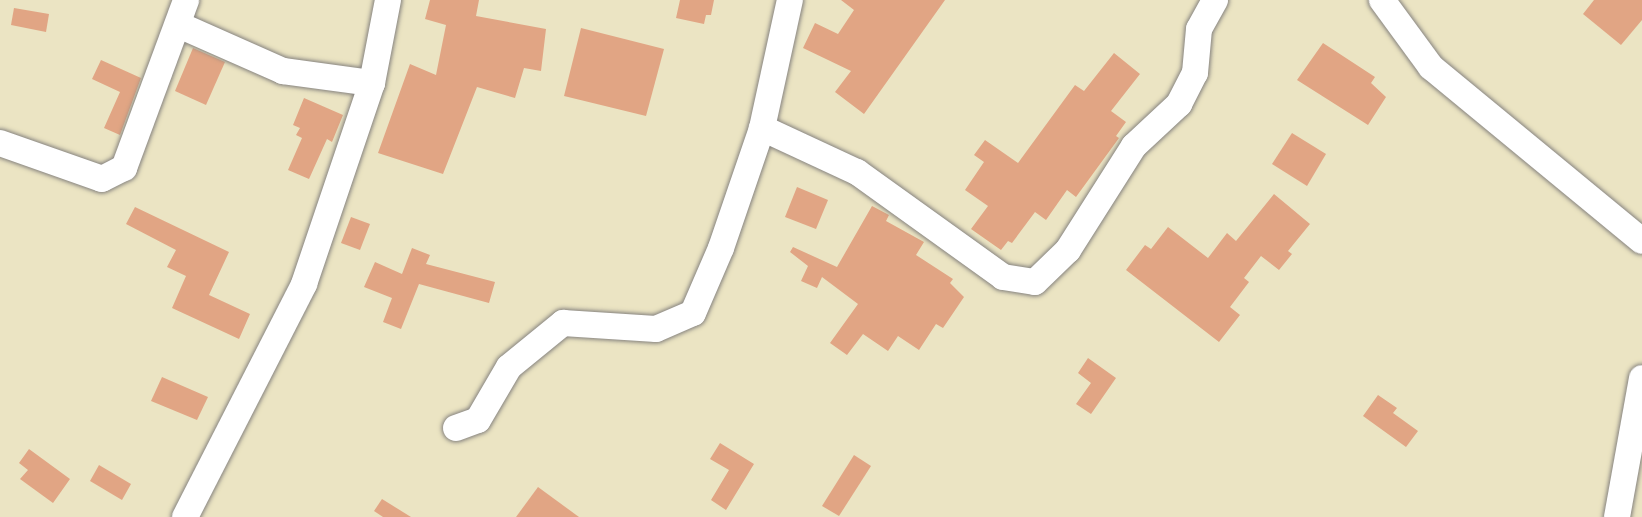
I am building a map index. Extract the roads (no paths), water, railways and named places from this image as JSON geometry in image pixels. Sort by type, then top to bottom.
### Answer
[{"type":"street","points":[[0,143],[102,179],[124,168],[179,25],[186,0]]},
{"type":"street","points":[[185,517],[304,284],[372,83],[388,0]]},
{"type":"street","points":[[456,428],[478,420],[509,367],[562,323],[656,329],[693,313],[721,248],[762,128],[790,0]]},
{"type":"street","points":[[762,128],[857,172],[1003,277],[1035,282],[1068,250],[1134,146],[1179,104],[1195,73],[1199,29],[1215,0]]},
{"type":"street","points":[[1382,0],[1431,67],[1642,241]]},
{"type":"street","points":[[179,25],[283,71],[372,83]]},
{"type":"street","points":[[1617,517],[1642,378]]}]
